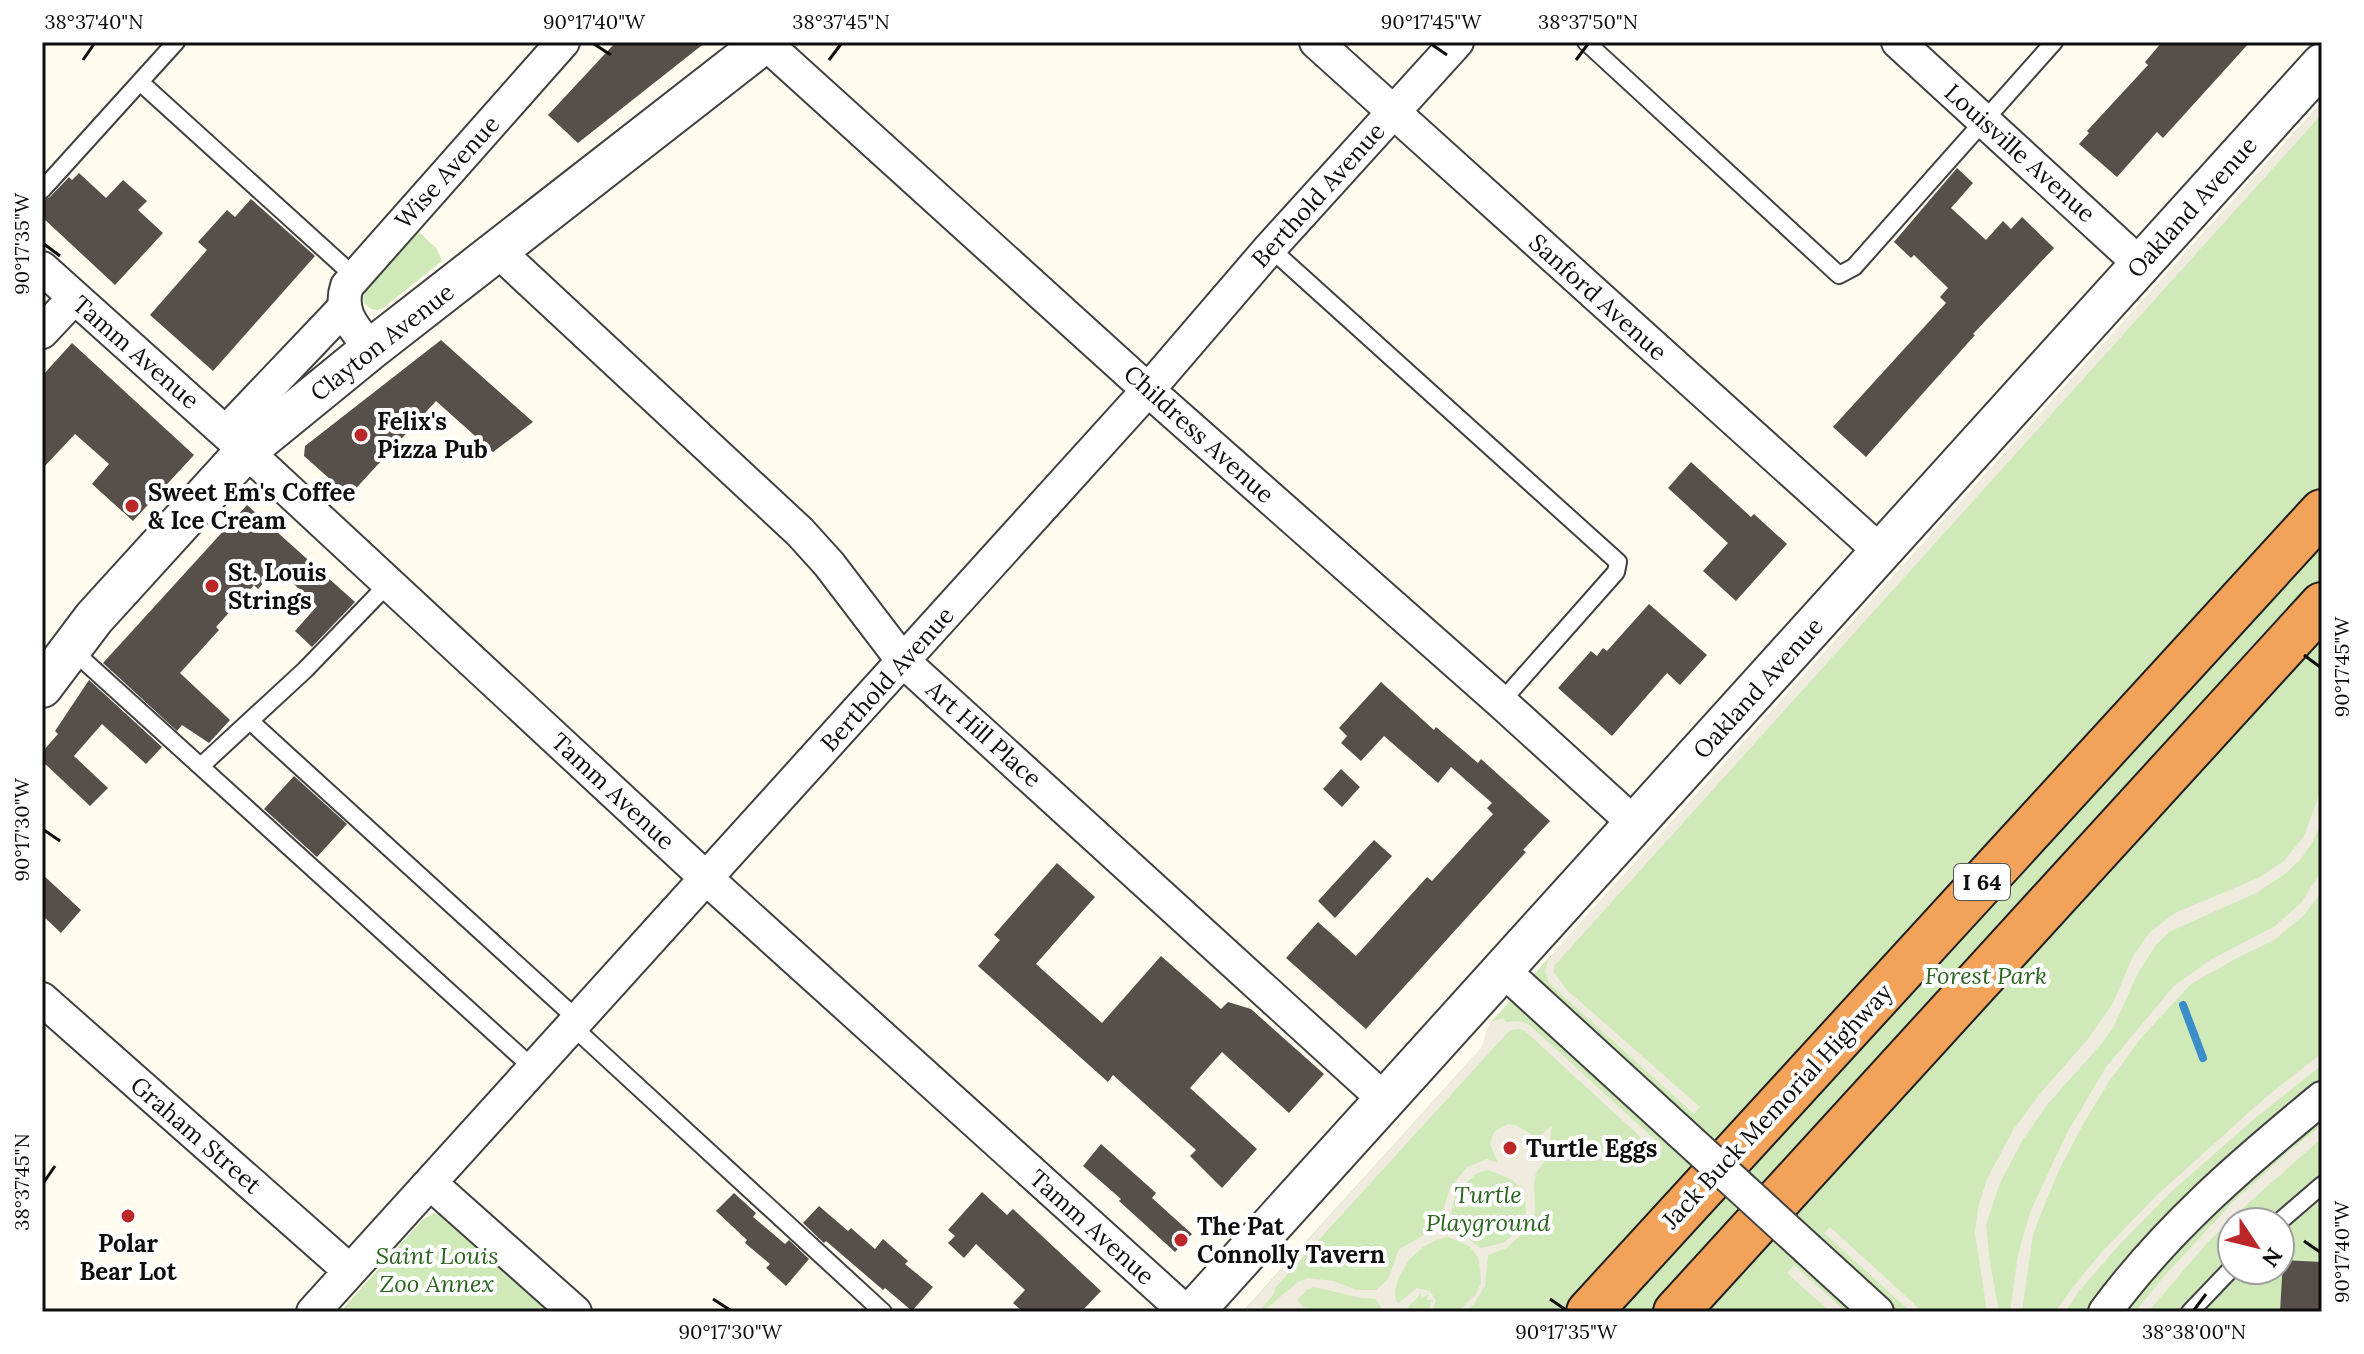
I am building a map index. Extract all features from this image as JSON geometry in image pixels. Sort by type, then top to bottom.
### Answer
[{"type":"highway","name":"Jack Buck Memorial Highway","points":[[1589,1312],[2322,512]]},
{"type":"highway","name":"I 64","points":[[1676,1312],[2322,605]]},
{"type":"street","name":"Wise Avenue","points":[[236,441],[344,308],[344,296],[354,276],[563,42]]},
{"type":"street","name":"Clayton Avenue","points":[[42,687],[236,441],[371,349],[764,42]]},
{"type":"street","name":"Childress Avenue","points":[[764,42],[1148,390],[1635,824]]},
{"type":"street","name":"Sanford Avenue","points":[[1316,42],[1881,552]]},
{"type":"street","name":"Berthold Avenue","points":[[313,1312],[1148,390],[1270,248],[1457,42]]},
{"type":"street","name":"Louisville Avenue","points":[[1898,42],[2140,264]]},
{"type":"street","name":"Oakland Avenue","points":[[1193,1312],[2322,64]]},
{"type":"street","name":"Art Hill Place","points":[[498,251],[800,532],[829,564],[903,661],[1385,1100]]},
{"type":"street","name":"Tamm Avenue","points":[[42,268],[236,441],[706,878],[1186,1312]]},
{"type":"street","points":[[42,332],[74,298]]},
{"type":"street","points":[[344,308],[354,329],[371,349]]},
{"type":"street","points":[[1503,970],[1877,1312]]},
{"type":"street","name":"Graham Street","points":[[42,999],[350,1271]]},
{"type":"street","points":[[2105,1312],[2189,1214],[2247,1159],[2322,1098]]},
{"type":"street","points":[[430,1183],[575,1312]]},
{"type":"lane","points":[[42,190],[176,42]]},
{"type":"lane","points":[[1586,42],[1839,275],[1854,267],[2054,42]]},
{"type":"lane","points":[[140,82],[354,276]]},
{"type":"lane","points":[[1270,248],[1618,562],[1616,572],[1501,702]]},
{"type":"lane","points":[[201,766],[305,670],[389,583]]},
{"type":"lane","points":[[70,648],[534,1069]]},
{"type":"lane","points":[[250,721],[883,1312]]},
{"type":"lane","points":[[2296,1207],[2322,1185]]},
{"type":"lane","points":[[2190,1312],[2216,1285]]},
{"type":"green space","name":"Forest Park","points":[[2322,102],[2322,1312],[1242,1312],[1482,1047],[1488,1027]]},
{"type":"green space","points":[[419,232],[437,249],[442,261],[383,308],[374,310],[369,307],[363,300],[366,289]]},
{"type":"green space","name":"Saint Louis Zoo Annex","points":[[441,1214],[553,1312],[340,1312],[423,1219]]},
{"type":"shaded area","points":[[2322,102],[2322,114],[1554,966],[1554,973],[1568,991],[1700,1107],[1694,1114],[1549,983],[1545,971],[1549,958]]},
{"type":"shaded area","points":[[2322,787],[2322,822],[2300,860],[2256,893],[2169,932],[2156,945],[2138,973],[2113,1028],[2047,1105],[2022,1141],[2000,1183],[1986,1225],[1999,1312],[1987,1312],[1975,1233],[1978,1208],[1987,1179],[2013,1130],[2088,1039],[2113,1003],[2133,956],[2150,932],[2175,913],[2258,878],[2284,861],[2304,836]]},
{"type":"shaded area","points":[[2322,870],[2322,892],[2303,916],[2274,940],[2191,984],[2141,1038],[2110,1080],[2060,1168],[2033,1235],[2022,1312],[2010,1312],[2018,1254],[2031,1210],[2067,1133],[2106,1067],[2174,986],[2210,960],[2275,926],[2301,903]]},
{"type":"shaded area","points":[[1503,1018],[1506,1022],[1526,1023],[1663,1147],[1658,1153],[1525,1031],[1510,1030],[1275,1288],[1274,1294],[1261,1309],[1267,1308],[1298,1282],[1308,1278],[1333,1281],[1357,1290],[1376,1290],[1388,1279],[1399,1249],[1435,1229],[1450,1188],[1467,1167],[1487,1159],[1498,1163],[1490,1144],[1494,1132],[1507,1124],[1515,1125],[1528,1132],[1536,1144],[1552,1126],[1547,1158],[1536,1173],[1535,1211],[1529,1227],[1507,1248],[1488,1255],[1485,1286],[1474,1304],[1464,1312],[1453,1312],[1476,1294],[1481,1283],[1480,1268],[1478,1257],[1469,1246],[1448,1237],[1423,1247],[1409,1260],[1395,1290],[1398,1303],[1417,1288],[1430,1291],[1436,1301],[1432,1312],[1430,1303],[1434,1300],[1426,1300],[1429,1294],[1422,1298],[1420,1292],[1408,1312],[1384,1312],[1376,1299],[1314,1287],[1297,1300],[1304,1308],[1317,1312],[1243,1312],[1482,1047],[1491,1022]],"holes":[[[1488,1170],[1511,1179],[1525,1193],[1526,1213],[1522,1225],[1513,1235],[1503,1243],[1480,1248],[1449,1230],[1456,1192],[1477,1173]]]},
{"type":"shaded area","points":[[2322,1053],[2322,1065],[2254,1119],[2171,1192],[2119,1245],[2065,1312],[2055,1312],[2101,1253],[2155,1197],[2266,1097]]},
{"type":"shaded area","points":[[2322,1125],[2322,1138],[2245,1206],[2229,1206],[2234,1201]]},
{"type":"shaded area","points":[[2216,1220],[2216,1234],[2148,1312],[2135,1312]]},
{"type":"shaded area","points":[[1830,1227],[1922,1312],[1911,1312],[1824,1233]]},
{"type":"shaded area","points":[[1794,1265],[1846,1312],[1831,1312],[1808,1292],[1787,1273]]},
{"type":"building","points":[[616,42],[706,42],[578,143],[548,115]]},
{"type":"building","points":[[2162,42],[2250,42],[2163,138],[2157,132],[2117,177],[2079,144],[2089,133],[2087,131],[2148,65],[2145,62]]},
{"type":"building","points":[[1957,168],[1973,183],[1951,208],[1986,240],[2003,221],[2011,229],[2022,217],[2054,248],[1973,334],[1866,457],[1833,427],[1946,303],[1940,297],[1948,288],[1914,255],[1911,258],[1894,242]]},
{"type":"building","points":[[79,173],[106,198],[123,180],[147,201],[138,210],[163,233],[115,285],[42,217],[42,201],[69,177],[72,180]]},
{"type":"building","points":[[251,199],[315,256],[213,371],[150,315],[207,250],[198,242],[227,210],[235,217]]},
{"type":"building","points":[[441,340],[533,422],[493,452],[436,401],[349,496],[304,456],[305,446]]},
{"type":"building","points":[[72,343],[194,455],[133,521],[92,484],[109,464],[75,434],[42,469],[42,376]]},
{"type":"building","points":[[1691,462],[1751,517],[1754,514],[1787,544],[1736,601],[1703,571],[1728,543],[1668,488]]},
{"type":"building","points":[[247,505],[355,602],[312,647],[295,631],[317,606],[277,568],[258,589],[254,585],[180,673],[230,720],[209,743],[182,725],[177,731],[103,663]]},
{"type":"building","points":[[1649,604],[1707,655],[1680,685],[1667,673],[1612,736],[1558,688],[1591,651],[1597,656],[1603,648],[1607,651]]},
{"type":"building","points":[[89,680],[162,747],[146,764],[102,724],[74,756],[108,788],[90,806],[42,761],[42,752],[58,734],[55,731]]},
{"type":"building","points":[[1381,682],[1434,730],[1436,727],[1478,763],[1481,759],[1550,821],[1523,850],[1526,852],[1366,1029],[1286,958],[1318,922],[1356,956],[1427,877],[1432,881],[1493,814],[1487,808],[1492,803],[1451,767],[1438,783],[1384,736],[1361,761],[1341,743],[1347,736],[1339,728]]},
{"type":"building","points":[[1341,769],[1360,787],[1342,807],[1323,789]]},
{"type":"building","points":[[294,776],[347,824],[317,857],[264,809]]},
{"type":"building","points":[[1374,840],[1392,856],[1335,918],[1318,901]]},
{"type":"building","points":[[1057,863],[1095,897],[1036,964],[1102,1023],[1161,956],[1221,1009],[1228,1002],[1251,1009],[1324,1074],[1289,1113],[1222,1052],[1190,1088],[1257,1149],[1222,1188],[1190,1156],[1196,1150],[1113,1075],[1108,1082],[978,966],[1000,940],[994,935]]},
{"type":"building","points":[[42,874],[81,910],[61,933],[42,915]]},
{"type":"building","points":[[1101,1144],[1156,1193],[1152,1198],[1192,1234],[1175,1252],[1083,1166]]},
{"type":"building","points":[[982,1192],[1007,1215],[1013,1209],[1101,1291],[1081,1312],[1023,1312],[1013,1303],[1025,1290],[976,1244],[964,1258],[948,1243],[955,1236],[948,1230]]},
{"type":"building","points":[[734,1193],[756,1213],[753,1217],[785,1244],[789,1240],[809,1259],[786,1286],[766,1268],[770,1264],[745,1243],[747,1240],[716,1211]]},
{"type":"building","points":[[819,1206],[875,1249],[883,1239],[908,1261],[905,1264],[933,1287],[912,1311],[803,1223]]},
{"type":"building","points":[[2296,1261],[2322,1262],[2322,1312],[2280,1312],[2282,1286],[2296,1286]]},
{"type":"waterway","points":[[2183,1005],[2203,1058]]},
{"type":"place","name":"Felix's Pizza Pub","points":[[361,435]]},
{"type":"place","name":"Sweet Em's Coffee & Ice Cream","points":[[132,506]]},
{"type":"place","name":"St. Louis Strings","points":[[212,586]]},
{"type":"place","name":"Turtle Eggs","points":[[1510,1148]]},
{"type":"place","name":"Polar Bear Lot","points":[[128,1216]]},
{"type":"place","name":"The Pat Connolly Tavern","points":[[1181,1240]]},
{"type":"park label","name":"Turtle Playground","points":[[1488,1208]]}]
